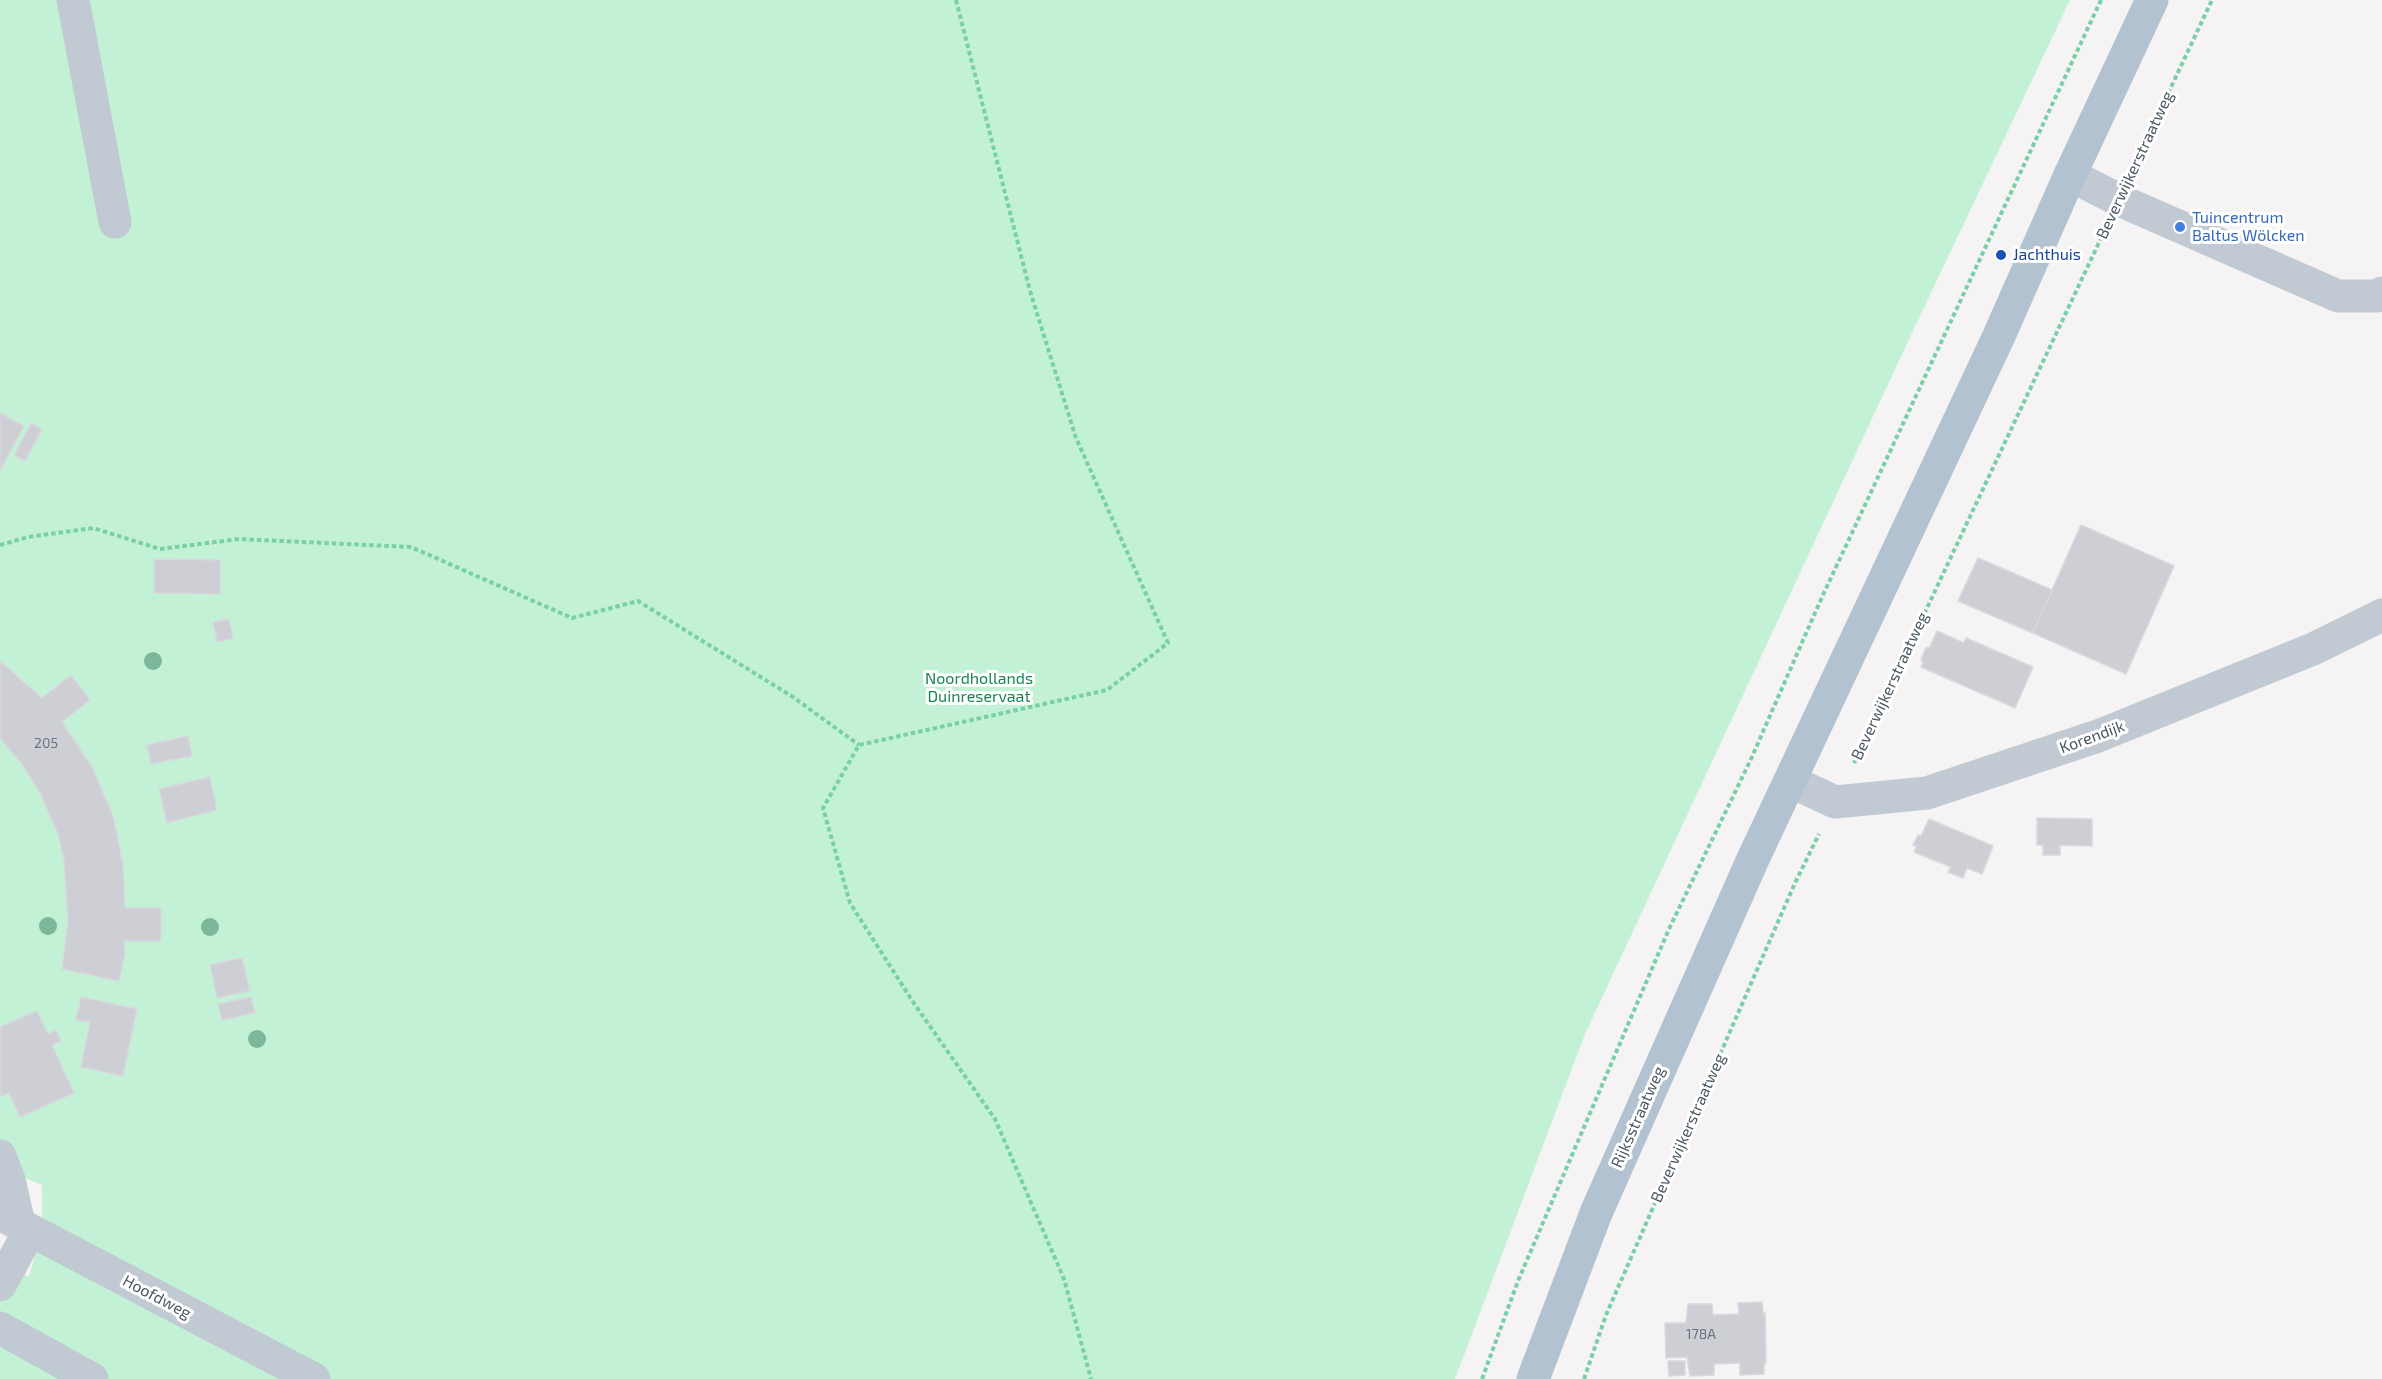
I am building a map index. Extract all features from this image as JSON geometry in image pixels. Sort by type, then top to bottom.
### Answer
[{"type":"main road","points":[[1790,781],[1998,338],[2070,175],[2152,0]]},
{"type":"main road","name":"Rijksstraatweg","points":[[1533,1379],[1596,1213],[1790,781]]},
{"type":"street","points":[[73,0],[115,222]]},
{"type":"street","points":[[2070,175],[2119,200],[2338,296],[2377,296],[2382,293]]},
{"type":"street","name":"Korendijk","points":[[1835,802],[1926,793],[2098,736],[2313,649],[2382,615]]},
{"type":"street","points":[[1790,781],[1835,802]]},
{"type":"street","points":[[0,1156],[9,1180],[12,1226],[0,1285]]},
{"type":"street","name":"Hoofdweg","points":[[12,1226],[314,1379]]},
{"type":"street","points":[[0,1328],[92,1379]]},
{"type":"path","points":[[956,0],[1030,291],[1076,438],[1168,643],[1107,690],[859,745],[823,808],[850,903],[913,1002],[995,1119],[1064,1279],[1090,1379]]},
{"type":"path","points":[[1482,1379],[1518,1281],[1669,929],[1751,759],[1827,586],[2101,0]]},
{"type":"path","name":"Beverwijkerstraatweg","points":[[1584,1379],[1611,1304],[1796,883],[2119,200],[2211,0]]},
{"type":"path","points":[[0,546],[28,537],[93,528],[160,549],[239,539],[411,547],[572,618],[638,601],[793,697],[859,745]]},
{"type":"green space","name":"Noordhollands Duinreservaat","points":[[0,0],[2070,0],[1585,1034],[1455,1379],[0,1379],[0,1261],[29,1277],[42,1231],[42,1185],[0,1167]]},
{"type":"building","points":[[0,413],[24,426],[0,471]]},
{"type":"building","points":[[31,423],[42,429],[25,461],[14,455]]},
{"type":"building","points":[[2081,525],[2174,566],[2126,674],[2033,633]]},
{"type":"building","points":[[1978,558],[2052,590],[2033,633],[1958,601]]},
{"type":"building","points":[[154,559],[220,560],[220,594],[154,593]]},
{"type":"building","points":[[229,619],[233,638],[217,642],[213,622]]},
{"type":"building","points":[[1937,631],[1964,643],[1966,638],[2033,667],[2015,708],[1921,667],[1923,663],[1921,659],[1926,648],[1930,647]]},
{"type":"building","points":[[0,661],[42,698],[71,675],[90,700],[62,722],[92,767],[113,816],[123,864],[125,908],[161,908],[161,941],[124,941],[125,954],[119,981],[62,969],[68,922],[64,861],[58,834],[40,793],[24,767],[0,738]]},
{"type":"building","points":[[188,736],[192,756],[151,764],[147,745]]},
{"type":"building","points":[[210,777],[217,810],[167,823],[159,789]]},
{"type":"building","points":[[2037,818],[2092,819],[2092,846],[2060,845],[2060,855],[2043,855],[2043,845],[2037,845]]},
{"type":"building","points":[[1929,819],[1993,846],[1982,874],[1967,868],[1963,878],[1948,872],[1951,867],[1914,852],[1917,846],[1913,845],[1918,835],[1921,836]]},
{"type":"building","points":[[242,958],[250,991],[217,998],[210,965]]},
{"type":"building","points":[[81,997],[137,1009],[123,1076],[81,1067],[90,1022],[76,1020]]},
{"type":"building","points":[[251,997],[255,1013],[222,1020],[218,1004]]},
{"type":"building","points":[[37,1011],[48,1034],[56,1030],[61,1041],[52,1045],[74,1093],[20,1117],[9,1093],[0,1097],[0,1027]]},
{"type":"building","points":[[1762,1302],[1763,1313],[1765,1313],[1766,1363],[1764,1363],[1764,1374],[1740,1375],[1740,1363],[1714,1364],[1714,1375],[1690,1376],[1687,1357],[1666,1358],[1665,1323],[1686,1323],[1688,1304],[1712,1304],[1713,1315],[1739,1314],[1738,1303]]},
{"type":"building","points":[[1668,1361],[1685,1361],[1685,1375],[1669,1376]]},
{"type":"place","name":"Tuincentrum Baltus Wölcken","points":[[2180,227]]},
{"type":"place","name":"Jachthuis","points":[[2001,255]]}]
